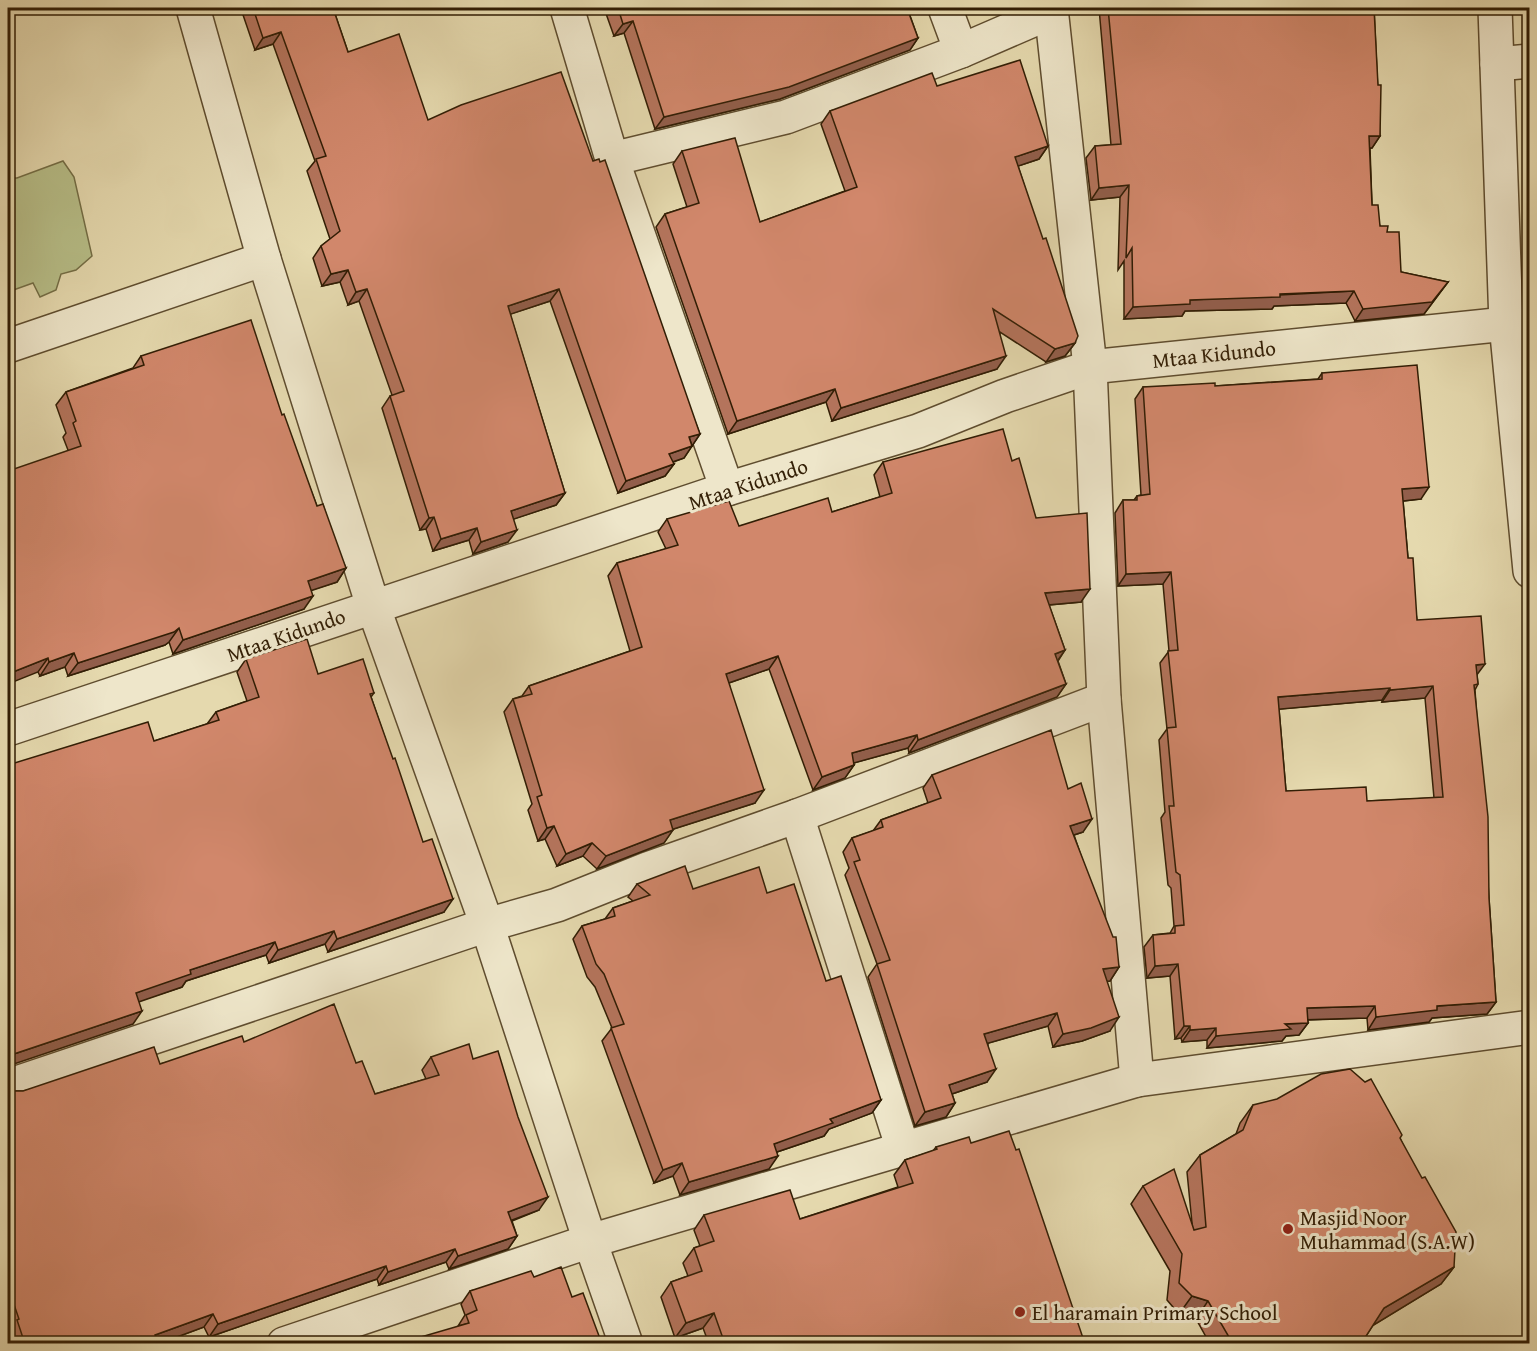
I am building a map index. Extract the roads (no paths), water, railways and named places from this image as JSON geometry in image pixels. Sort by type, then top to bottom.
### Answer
[{"type":"street","points":[[193,8],[264,259],[373,606],[487,925],[626,1344]]},
{"type":"street","points":[[567,8],[612,159],[728,489]]},
{"type":"street","points":[[945,8],[961,51]]},
{"type":"street","points":[[1495,8],[1506,324],[1530,571]]},
{"type":"street","points":[[612,159],[786,117],[961,51],[1051,10],[1090,367],[1104,699],[1137,1080]]},
{"type":"street","points":[[1497,64],[1530,61]]},
{"type":"street","points":[[8,346],[264,259]]},
{"type":"street","name":"Mtaa Kidundo","points":[[8,729],[728,489],[918,431],[1005,396],[1090,367],[1506,324]]},
{"type":"street","points":[[8,1086],[487,925],[557,906],[647,868],[797,816],[1104,699]]},
{"type":"street","points":[[797,816],[903,1149]]},
{"type":"street","points":[[284,1344],[590,1241],[1137,1080],[1530,1027]]},
{"type":"place","name":"Masjid Noor Muhammad (S.A.W)","points":[[1288,1229]]},
{"type":"place","name":"El haramain Primary School","points":[[1020,1312]]}]
